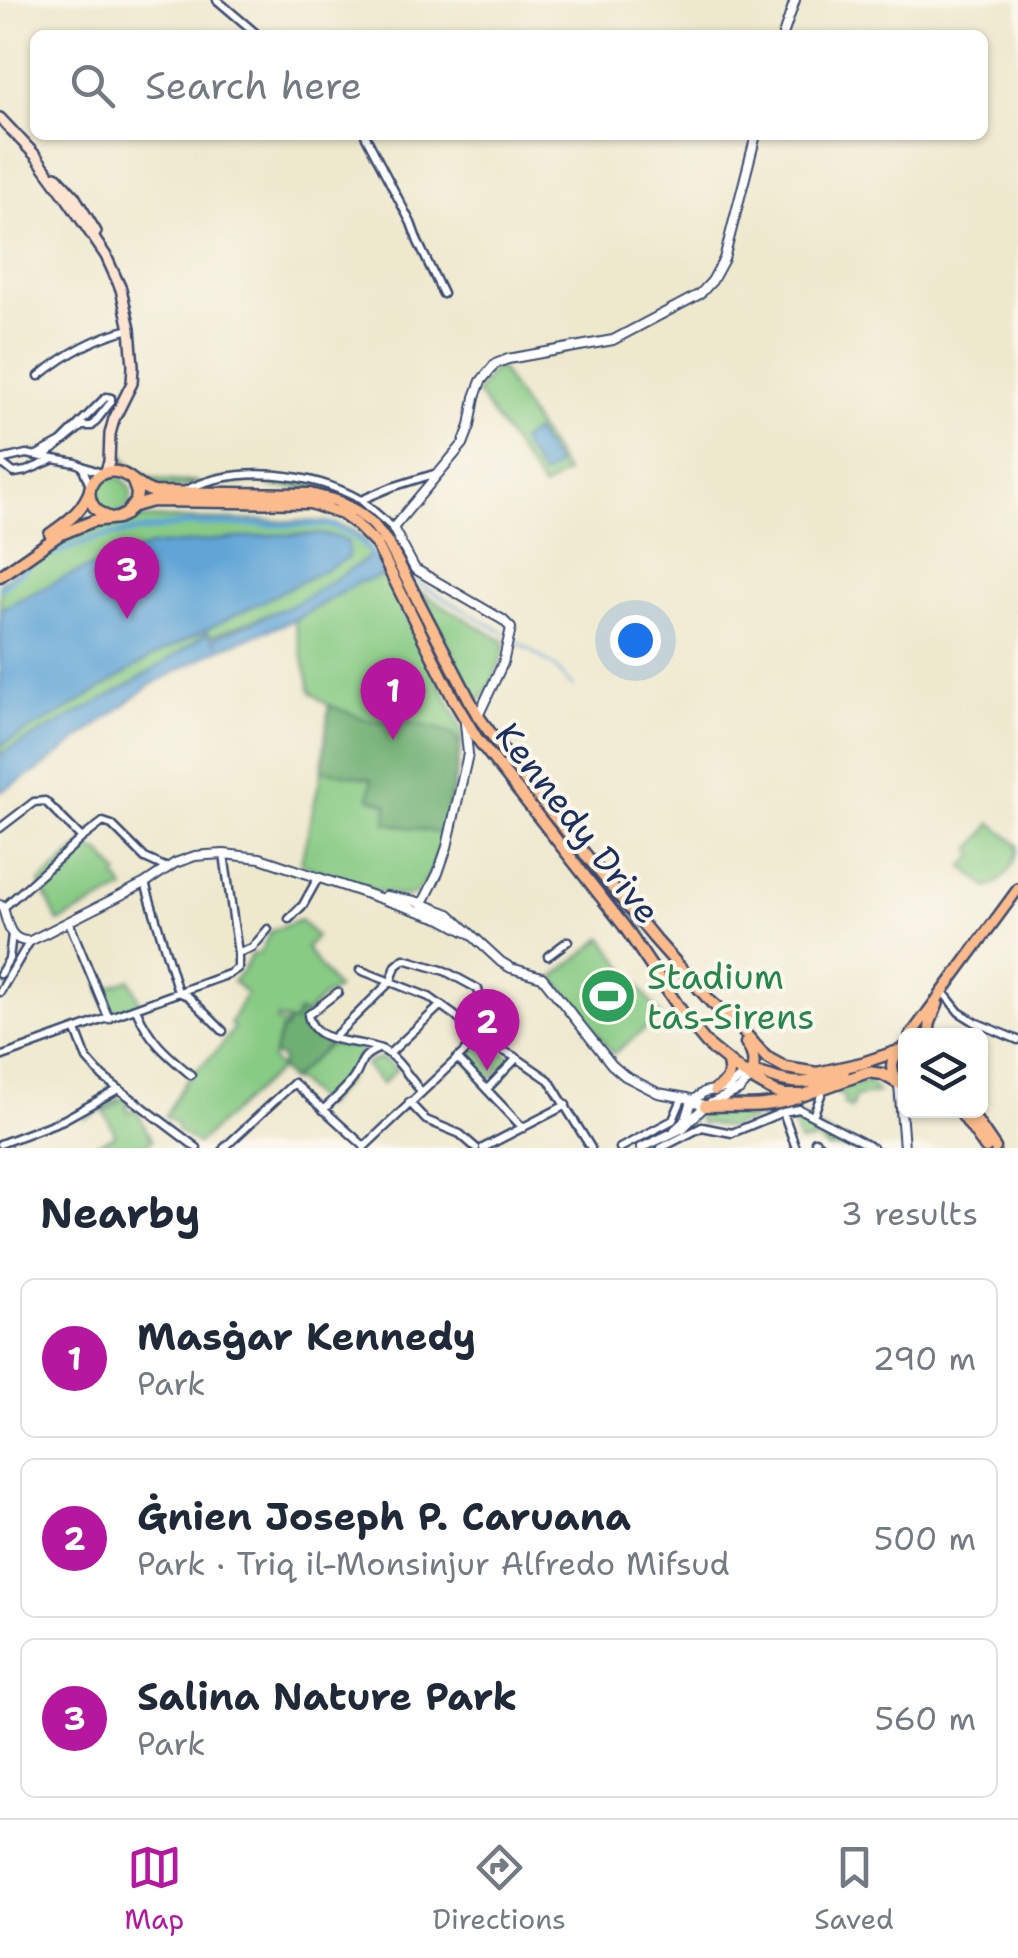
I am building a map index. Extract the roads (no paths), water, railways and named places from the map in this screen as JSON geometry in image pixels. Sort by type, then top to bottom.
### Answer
[{"type":"highway","points":[[0,572],[72,518],[83,508],[90,490],[104,473],[113,471],[146,490],[310,494],[337,501],[372,524],[383,544]]},
{"type":"highway","points":[[0,572],[58,535],[92,521],[126,514],[137,493],[129,477]]},
{"type":"highway","points":[[90,490],[93,508],[111,518]]},
{"type":"highway","points":[[132,507],[152,502],[310,502],[342,514],[383,544]]},
{"type":"highway","name":"Kennedy Drive","points":[[383,544],[478,716],[559,825],[703,992],[766,1057],[806,1073],[862,1062],[898,1048]]},
{"type":"highway","name":"Kennedy Drive","points":[[383,544],[464,718],[624,926],[688,1022],[728,1063],[775,1092],[804,1095]]},
{"type":"highway","points":[[703,992],[752,1051],[749,1075],[810,1082],[862,1062]]},
{"type":"highway","points":[[898,1053],[891,1064],[898,1082]]},
{"type":"highway","points":[[710,1091],[728,1079],[728,1063]]},
{"type":"highway","points":[[705,1106],[788,1101],[868,1072],[898,1083]]},
{"type":"highway","points":[[965,1118],[986,1148]]},
{"type":"highway","points":[[974,1118],[995,1148]]},
{"type":"main road","points":[[0,118],[74,196],[98,237],[120,289],[130,329],[132,383],[114,419],[110,462],[104,473]]},
{"type":"main road","points":[[110,449],[114,461],[129,477]]},
{"type":"main road","points":[[916,1028],[1018,890]]},
{"type":"main road","points":[[930,1028],[943,992]]},
{"type":"street","points":[[217,0],[252,30]]},
{"type":"street","points":[[785,30],[795,0]]},
{"type":"street","points":[[368,140],[442,294]]},
{"type":"street","points":[[393,528],[463,444],[478,387],[494,364],[612,340],[705,290],[724,260],[755,140]]},
{"type":"street","points":[[39,376],[67,354],[130,329]]},
{"type":"street","points":[[41,456],[61,442],[106,397],[111,398],[92,426],[82,426],[41,456]]},
{"type":"street","points":[[0,462],[26,454],[76,462],[104,473]]},
{"type":"street","points":[[0,462],[14,473],[54,460]]},
{"type":"street","points":[[82,466],[90,490]]},
{"type":"street","points":[[361,500],[438,473]]},
{"type":"street","points":[[181,493],[213,479],[264,475],[304,480],[345,491],[361,500],[393,528],[415,568],[511,628],[503,663],[478,716]]},
{"type":"street","points":[[417,905],[442,863],[468,754],[464,718]]},
{"type":"street","points":[[468,754],[484,748]]},
{"type":"street","points":[[0,828],[34,802],[45,801],[82,838]]},
{"type":"street","points":[[0,974],[9,959],[2,907],[103,822],[112,825],[145,858],[167,868]]},
{"type":"street","points":[[0,1057],[238,968],[224,854]]},
{"type":"street","points":[[7,930],[16,939],[30,941],[167,868],[195,856],[224,854],[260,858],[362,892],[448,914],[466,932]]},
{"type":"street","points":[[290,919],[318,878]]},
{"type":"street","points":[[144,883],[178,992]]},
{"type":"street","points":[[417,905],[466,932],[504,964],[542,977],[612,1066],[643,1087],[705,1106]]},
{"type":"street","points":[[70,922],[109,1019]]},
{"type":"street","points":[[238,953],[252,948],[268,928]]},
{"type":"street","points":[[0,992],[30,941]]},
{"type":"street","points":[[548,956],[568,941]]},
{"type":"street","points":[[333,1038],[390,981],[404,959],[454,975],[478,989],[480,998],[464,1023]]},
{"type":"street","points":[[360,970],[429,997],[479,1038],[550,1080],[591,1148]]},
{"type":"street","points":[[178,992],[188,996],[224,1031]]},
{"type":"street","points":[[338,992],[308,1015],[310,1022],[324,1037],[380,1048],[420,1092]]},
{"type":"street","points":[[943,992],[959,1012],[974,1022],[1018,1040]]},
{"type":"street","points":[[389,1054],[441,1005]]},
{"type":"street","points":[[136,1009],[156,1046],[191,1074]]},
{"type":"street","points":[[76,1030],[88,1059],[103,1078],[197,1148]]},
{"type":"street","points":[[224,1148],[294,1083],[368,1146],[479,1038]]},
{"type":"street","points":[[323,1110],[354,1078],[368,1053],[380,1048]]},
{"type":"street","points":[[458,1058],[523,1128]]},
{"type":"street","points":[[488,1090],[517,1058]]},
{"type":"street","points":[[620,1148],[673,1120],[686,1099],[729,1087],[749,1075]]},
{"type":"street","points":[[641,1148],[688,1124],[705,1106],[733,1094],[749,1075]]},
{"type":"street","points":[[813,1116],[823,1089]]},
{"type":"street","points":[[0,1144],[63,1120],[117,1090]]},
{"type":"street","points":[[664,1095],[675,1113]]},
{"type":"street","points":[[676,1130],[686,1120],[686,1099]]},
{"type":"street","points":[[409,1102],[426,1120],[460,1134],[480,1148],[566,1105]]},
{"type":"street","points":[[664,1147],[702,1127],[732,1133],[799,1109],[873,1148]]},
{"type":"street","points":[[783,1112],[796,1148]]},
{"type":"street","points":[[902,1146],[903,1118]]},
{"type":"street","points":[[904,1123],[906,1118]]},
{"type":"street","points":[[815,1141],[822,1148]]},
{"type":"water","points":[[534,431],[557,466],[542,476],[520,441]]},
{"type":"water","points":[[317,534],[348,542],[348,558],[150,658],[0,746],[0,609],[72,574],[150,546]]},
{"type":"water","points":[[372,552],[384,574],[359,582],[294,620],[217,650],[149,686],[37,771],[0,792],[0,754],[133,682],[208,632],[216,643],[216,637],[295,604],[367,559]]},
{"type":"waterway","points":[[0,588],[36,560],[99,537],[187,524],[328,525],[360,541],[374,557],[372,560]]},
{"type":"waterway","points":[[417,583],[506,634]]},
{"type":"waterway","points":[[512,638],[555,667],[573,687]]},
{"type":"place","name":"Salina Nature Park","points":[[127,619]]},
{"type":"place","name":"Masġar Kennedy","points":[[393,740]]},
{"type":"place","name":"Stadium tas-Sirens","points":[[608,996]]},
{"type":"place","name":"Ġnien Joseph P. Caruana","points":[[487,1071]]}]
